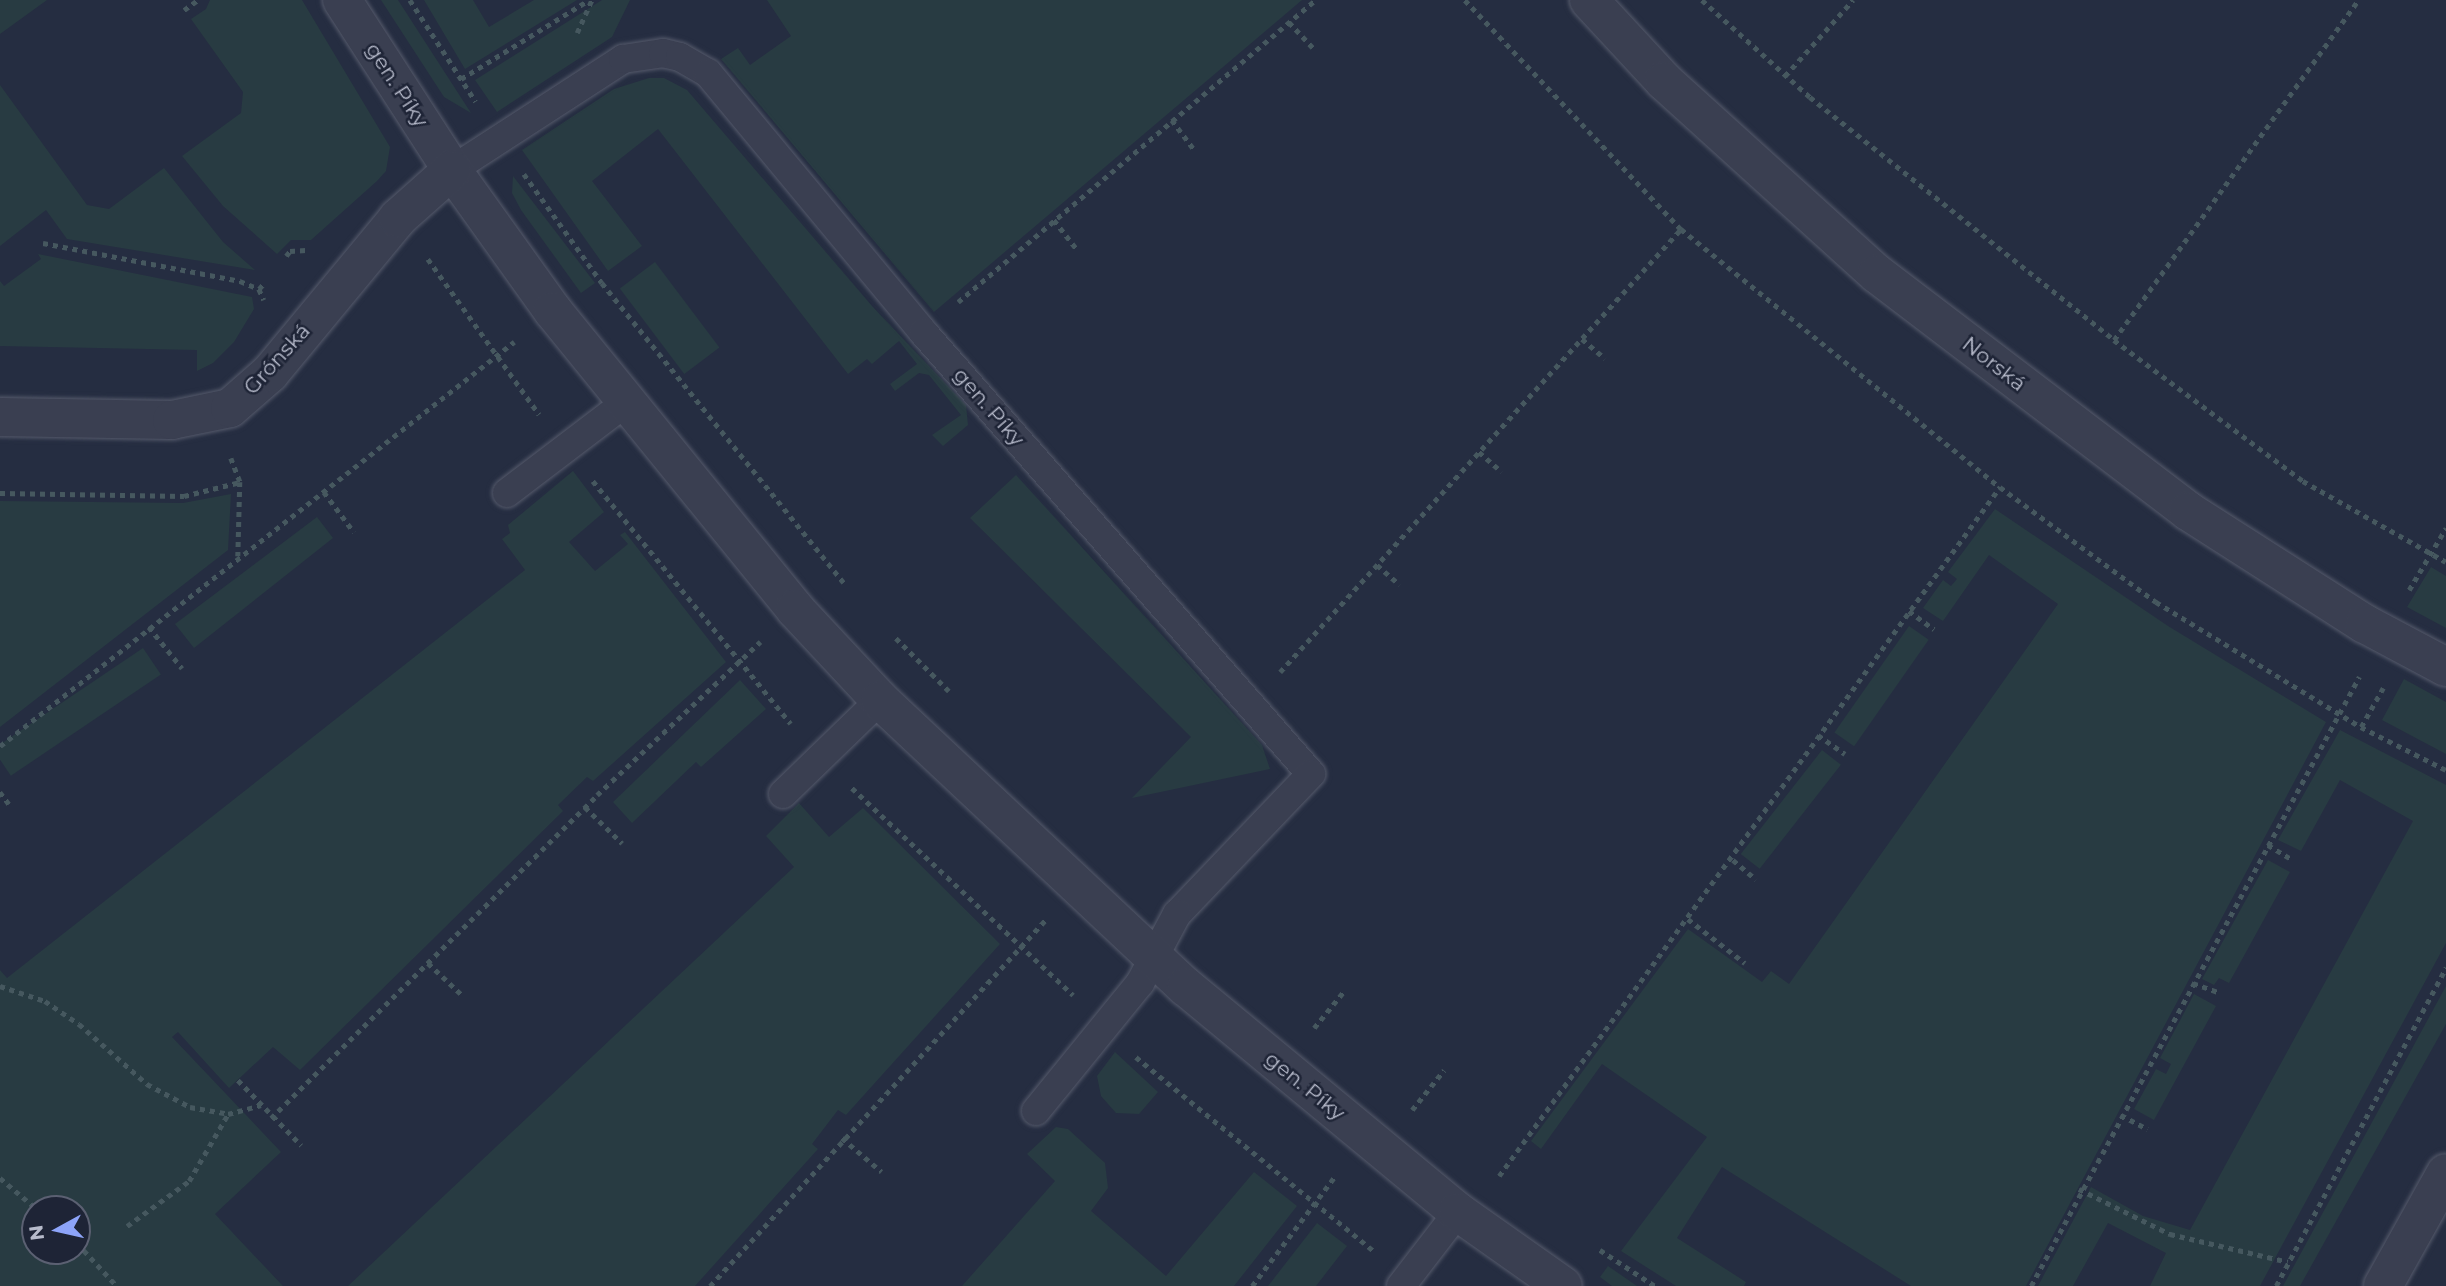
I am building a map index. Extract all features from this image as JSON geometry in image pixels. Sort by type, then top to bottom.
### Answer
[{"type":"street","name":"gen. Píky","points":[[342,0],[452,170],[624,404],[795,609],[880,700],[1153,958],[1458,1212],[1563,1286]]},
{"type":"street","name":"Norská","points":[[1589,0],[1674,90],[1899,291],[2188,511],[2365,624],[2446,667]]},
{"type":"street","name":"Grónská","points":[[0,417],[172,420],[230,408],[270,373],[398,218],[452,170]]},
{"type":"street","points":[[2383,1286],[2446,1172]]},
{"type":"lane","name":"gen. Píky","points":[[452,170],[623,59],[663,53],[680,57],[708,73],[923,332],[1311,774],[1177,914],[1140,983],[1036,1111]]},
{"type":"lane","points":[[507,493],[624,404]]},
{"type":"lane","points":[[783,794],[880,700]]},
{"type":"lane","points":[[1405,1281],[1458,1212]]},
{"type":"path","points":[[184,10],[198,0]]},
{"type":"path","points":[[410,0],[483,113]]},
{"type":"path","points":[[461,79],[589,0]]},
{"type":"path","points":[[954,306],[1315,0]]},
{"type":"path","points":[[1465,0],[1681,229],[2000,487],[2156,602],[2361,727],[2446,770]]},
{"type":"path","points":[[1702,0],[1786,76],[2114,340],[2303,481],[2446,562]]},
{"type":"path","points":[[1786,76],[1853,0]]},
{"type":"path","points":[[2114,340],[2358,0]]},
{"type":"path","points":[[1289,22],[1313,48]]},
{"type":"path","points":[[1172,120],[1194,149]]},
{"type":"path","points":[[518,165],[602,283],[852,593]]},
{"type":"path","points":[[1054,220],[1077,249]]},
{"type":"path","points":[[1250,705],[1681,229]]},
{"type":"path","points":[[43,243],[240,281],[259,289],[265,282]]},
{"type":"path","points":[[423,252],[495,357],[565,447],[738,663],[820,758],[1077,999]]},
{"type":"path","points":[[1581,339],[1605,358]]},
{"type":"path","points":[[0,746],[495,357]]},
{"type":"path","points":[[1479,452],[1502,472]]},
{"type":"path","points":[[0,493],[184,496],[240,482],[238,557]]},
{"type":"path","points":[[1499,1177],[1733,860],[1818,735],[2000,487]]},
{"type":"path","points":[[324,492],[355,532]]},
{"type":"path","points":[[2432,554],[2446,528]]},
{"type":"path","points":[[1377,565],[1400,586]]},
{"type":"path","points":[[271,1118],[585,807],[795,609]]},
{"type":"path","points":[[1909,611],[1934,629]]},
{"type":"path","points":[[149,627],[182,668]]},
{"type":"path","points":[[890,633],[959,701]]},
{"type":"path","points":[[2361,727],[2385,685]]},
{"type":"path","points":[[2031,1286],[2080,1189],[2340,713]]},
{"type":"path","points":[[1818,735],[1845,754]]},
{"type":"path","points":[[0,792],[9,804]]},
{"type":"path","points":[[585,807],[622,843]]},
{"type":"path","points":[[2268,845],[2293,860]]},
{"type":"path","points":[[1733,860],[1756,879]]},
{"type":"path","points":[[1688,919],[1745,962]]},
{"type":"path","points":[[710,1286],[842,1138],[1021,945]]},
{"type":"path","points":[[428,963],[461,994]]},
{"type":"path","points":[[2276,1286],[2446,968]]},
{"type":"path","points":[[2193,983],[2220,993]]},
{"type":"path","points":[[0,986],[56,1009],[148,1084],[190,1107],[228,1114],[261,1105]]},
{"type":"path","points":[[1312,1032],[1345,990]]},
{"type":"path","points":[[1132,1054],[1405,1281]]},
{"type":"path","points":[[1412,1111],[1444,1070]]},
{"type":"path","points":[[238,1080],[271,1118],[301,1145]]},
{"type":"path","points":[[127,1226],[189,1181],[228,1114]]},
{"type":"path","points":[[2121,1115],[2147,1129]]},
{"type":"path","points":[[842,1138],[882,1172]]},
{"type":"path","points":[[0,1178],[21,1196]]},
{"type":"path","points":[[2080,1189],[2170,1234],[2288,1262]]},
{"type":"path","points":[[1252,1286],[1314,1204]]},
{"type":"path","points":[[91,1258],[117,1286]]},
{"type":"shaded area","points":[[0,0],[47,0],[0,34]]},
{"type":"shaded area","points":[[210,0],[302,0],[390,147],[386,171],[377,181],[311,240],[291,240],[277,254],[223,206],[182,156],[241,113],[243,92],[191,19],[206,9]]},
{"type":"shaded area","points":[[381,0],[398,0],[471,113],[444,97]]},
{"type":"shaded area","points":[[424,0],[473,0],[489,27],[534,0],[577,0],[465,69]]},
{"type":"shaded area","points":[[602,0],[630,0],[612,37],[497,112],[475,80]]},
{"type":"shaded area","points":[[767,0],[1302,0],[934,312],[721,59],[738,48],[750,65],[791,36]]},
{"type":"shaded area","points":[[649,78],[664,78],[687,90],[872,306],[966,405],[968,425],[943,446],[932,435],[961,415],[929,375],[919,373],[895,391],[890,384],[917,364],[899,341],[872,364],[867,359],[848,374],[658,129],[592,181],[642,246],[608,271],[522,150],[614,89]]},
{"type":"shaded area","points":[[0,85],[87,205],[109,209],[164,168],[223,242],[255,270],[67,239],[46,210],[0,246]]},
{"type":"shaded area","points":[[513,176],[595,283],[581,293],[521,210],[512,193]]},
{"type":"shaded area","points":[[38,254],[252,297],[254,309],[234,342],[213,363],[197,371],[197,350],[0,346],[0,281],[4,286],[41,259]]},
{"type":"shaded area","points":[[655,262],[719,347],[684,374],[620,288]]},
{"type":"shaded area","points":[[573,471],[604,512],[569,542],[595,571],[628,544],[620,535],[625,532],[726,662],[593,781],[587,777],[558,805],[563,811],[300,1070],[273,1047],[229,1088],[178,1032],[172,1037],[281,1152],[215,1214],[283,1286],[0,1286],[0,970],[7,978],[525,570],[502,539],[510,533],[508,525]]},
{"type":"shaded area","points":[[1016,475],[1262,745],[1270,769],[1132,798],[1191,737],[970,518]]},
{"type":"shaded area","points":[[231,494],[228,550],[0,727],[0,501],[183,503]]},
{"type":"shaded area","points":[[1995,509],[2168,626],[2326,722],[2026,1286],[1911,1286],[1722,1167],[1677,1238],[1746,1282],[1744,1286],[1676,1286],[1621,1251],[1707,1137],[1602,1064],[1541,1149],[1531,1141],[1688,929],[1762,982],[1771,971],[1789,984],[2058,604],[1989,555],[1943,621],[1923,608],[1943,580],[1951,586],[1957,579],[1948,572]]},
{"type":"shaded area","points":[[317,517],[333,538],[194,648],[175,624]]},
{"type":"shaded area","points":[[2431,567],[2446,576],[2446,628],[2407,607]]},
{"type":"shaded area","points":[[1909,626],[1929,640],[1854,746],[1834,732]]},
{"type":"shaded area","points":[[143,648],[161,675],[11,776],[0,760],[0,744]]},
{"type":"shaded area","points":[[2404,679],[2446,702],[2446,754],[2382,720]]},
{"type":"shaded area","points":[[740,680],[766,709],[701,767],[696,762],[632,823],[613,802]]},
{"type":"shaded area","points":[[2340,730],[2446,785],[2446,943],[2260,1286],[2150,1286],[2166,1253],[2108,1223],[2073,1286],[2038,1286],[2091,1187],[2143,1216],[2190,1230],[2413,821],[2340,780],[2301,851],[2278,840]]},
{"type":"shaded area","points":[[1822,750],[1841,765],[1760,869],[1741,854]]},
{"type":"shaded area","points":[[799,803],[829,837],[863,808],[1000,944],[846,1115],[838,1110],[812,1144],[818,1149],[695,1286],[348,1286],[794,867],[766,836]]},
{"type":"shaded area","points":[[2268,860],[2290,872],[2229,983],[2219,978],[2214,985],[2202,979]]},
{"type":"shaded area","points":[[2446,986],[2446,1024],[2300,1286],[2283,1286]]},
{"type":"shaded area","points":[[2194,994],[2216,1006],[2154,1120],[2134,1109],[2156,1069],[2166,1074],[2171,1064],[2160,1058]]},
{"type":"shaded area","points":[[1115,1052],[1158,1092],[1139,1114],[1116,1113],[1101,1096],[1097,1076]]},
{"type":"shaded area","points":[[1056,1127],[1068,1129],[1105,1163],[1108,1188],[1091,1211],[1166,1276],[1254,1172],[1297,1206],[1234,1286],[962,1286],[1055,1181],[1027,1154]]},
{"type":"shaded area","points":[[1317,1223],[1347,1246],[1316,1286],[1268,1286]]},
{"type":"shaded area","points":[[1608,1266],[1637,1286],[1612,1286],[1600,1277]]}]
